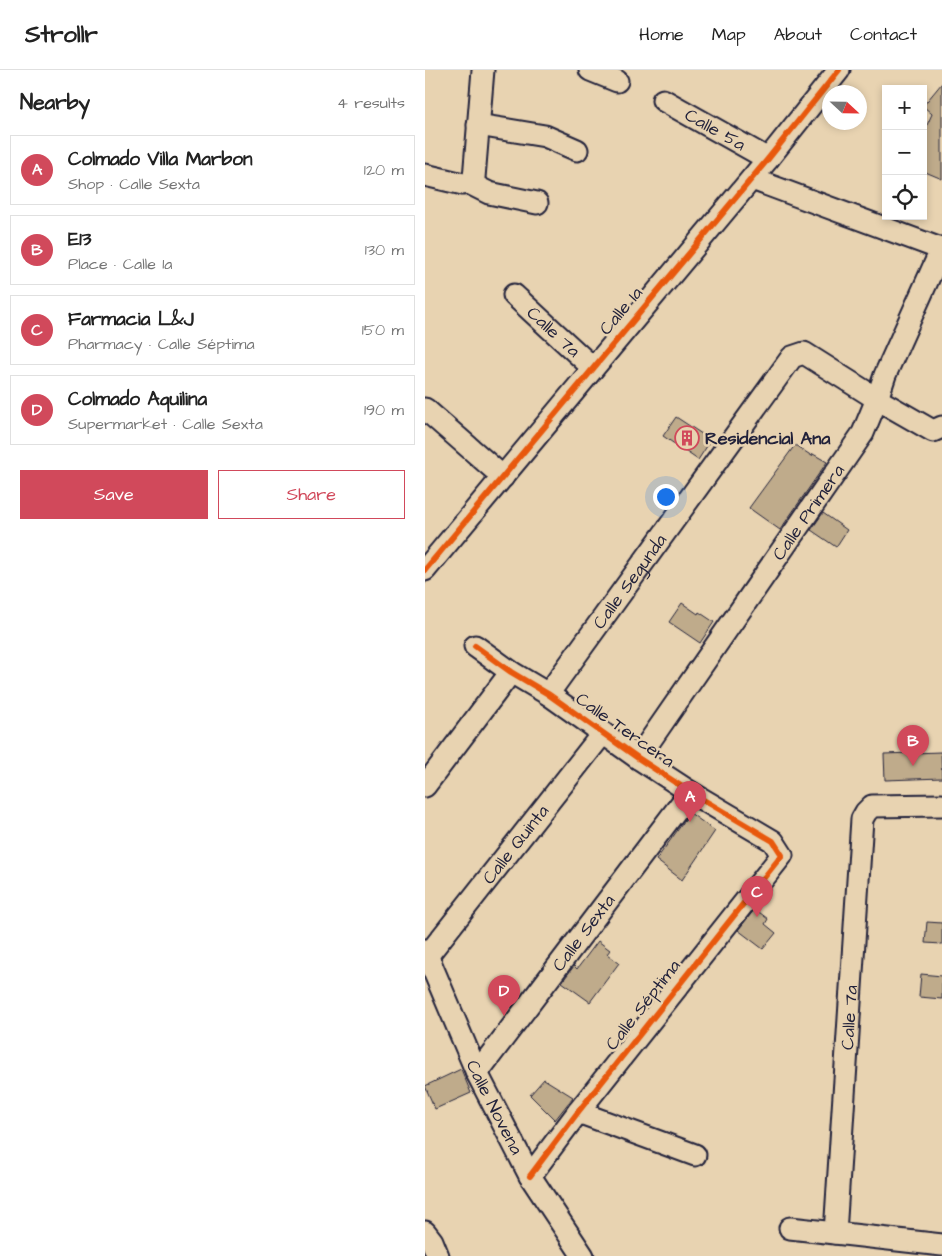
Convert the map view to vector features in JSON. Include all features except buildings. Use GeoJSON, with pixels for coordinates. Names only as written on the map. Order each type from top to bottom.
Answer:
{"type":"FeatureCollection","features":[{"type":"Feature","properties":{"kind":"street"},"geometry":{"type":"LineString","coordinates":[[471,181],[483,70]]}},
{"type":"Feature","properties":{"kind":"street"},"geometry":{"type":"LineString","coordinates":[[590,70],[617,81]]}},
{"type":"Feature","properties":{"kind":"street","name":"Calle 1a"},"geometry":{"type":"LineString","coordinates":[[425,570],[768,160],[839,70]]}},
{"type":"Feature","properties":{"kind":"street","name":"Calle 5a"},"geometry":{"type":"LineString","coordinates":[[663,100],[768,160]]}},
{"type":"Feature","properties":{"kind":"street"},"geometry":{"type":"LineString","coordinates":[[478,125],[545,136],[577,150]]}},
{"type":"Feature","properties":{"kind":"street"},"geometry":{"type":"LineString","coordinates":[[425,175],[463,184],[471,181]]}},
{"type":"Feature","properties":{"kind":"street"},"geometry":{"type":"LineString","coordinates":[[752,179],[942,249]]}},
{"type":"Feature","properties":{"kind":"street"},"geometry":{"type":"LineString","coordinates":[[471,181],[489,193],[537,202]]}},
{"type":"Feature","properties":{"kind":"street","name":"Calle Primera"},"geometry":{"type":"LineString","coordinates":[[638,758],[863,433],[885,375],[942,249]]}},
{"type":"Feature","properties":{"kind":"street","name":"Calle 7a"},"geometry":{"type":"LineString","coordinates":[[514,295],[593,368]]}},
{"type":"Feature","properties":{"kind":"street","name":"Calle Segunda"},"geometry":{"type":"LineString","coordinates":[[548,694],[792,357],[805,353],[877,399],[933,431],[942,427]]}},
{"type":"Feature","properties":{"kind":"street"},"geometry":{"type":"LineString","coordinates":[[425,410],[503,477]]}},
{"type":"Feature","properties":{"kind":"street","name":"Calle Tercera"},"geometry":{"type":"LineString","coordinates":[[475,646],[689,792],[773,841],[782,855]]}},
{"type":"Feature","properties":{"kind":"street"},"geometry":{"type":"LineString","coordinates":[[425,786],[511,672]]}},
{"type":"Feature","properties":{"kind":"street","name":"Calle Quinta"},"geometry":{"type":"LineString","coordinates":[[427,953],[603,733]]}},
{"type":"Feature","properties":{"kind":"street","name":"Calle Sexta"},"geometry":{"type":"LineString","coordinates":[[477,1074],[689,792]]}},
{"type":"Feature","properties":{"kind":"street","name":"Calle 7a"},"geometry":{"type":"LineString","coordinates":[[835,1233],[863,819],[866,812],[872,806],[942,805]]}},
{"type":"Feature","properties":{"kind":"street","name":"Calle Séptima"},"geometry":{"type":"LineString","coordinates":[[530,1176],[578,1112],[782,855]]}},
{"type":"Feature","properties":{"kind":"street","name":"Calle Novena"},"geometry":{"type":"LineString","coordinates":[[427,953],[477,1074],[530,1176],[583,1256]]}},
{"type":"Feature","properties":{"kind":"street"},"geometry":{"type":"LineString","coordinates":[[578,1112],[695,1155]]}},
{"type":"Feature","properties":{"kind":"street"},"geometry":{"type":"LineString","coordinates":[[789,1228],[942,1245]]}},
{"type":"Feature","properties":{"kind":"street"},"geometry":{"type":"LineString","coordinates":[[425,1232],[438,1256]]}},
{"type":"Feature","properties":{"kind":"cycle path"},"geometry":{"type":"LineString","coordinates":[[425,570],[768,159],[839,70]]}},
{"type":"Feature","properties":{"kind":"cycle path"},"geometry":{"type":"LineString","coordinates":[[475,646],[511,672],[548,694],[638,758],[690,792],[773,841],[782,855],[578,1112],[530,1176]]}},
{"type":"Feature","properties":{"kind":"place","name":"Residencial Ana"},"geometry":{"type":"Point","coordinates":[687,438]}},
{"type":"Feature","properties":{"kind":"place","name":"E13"},"geometry":{"type":"Point","coordinates":[913,766]}},
{"type":"Feature","properties":{"kind":"place","name":"Colmado Villa Marbon"},"geometry":{"type":"Point","coordinates":[690,822]}},
{"type":"Feature","properties":{"kind":"place","name":"Farmacia L&J"},"geometry":{"type":"Point","coordinates":[757,917]}},
{"type":"Feature","properties":{"kind":"place","name":"Colmado Aquilina"},"geometry":{"type":"Point","coordinates":[504,1016]}}]}
